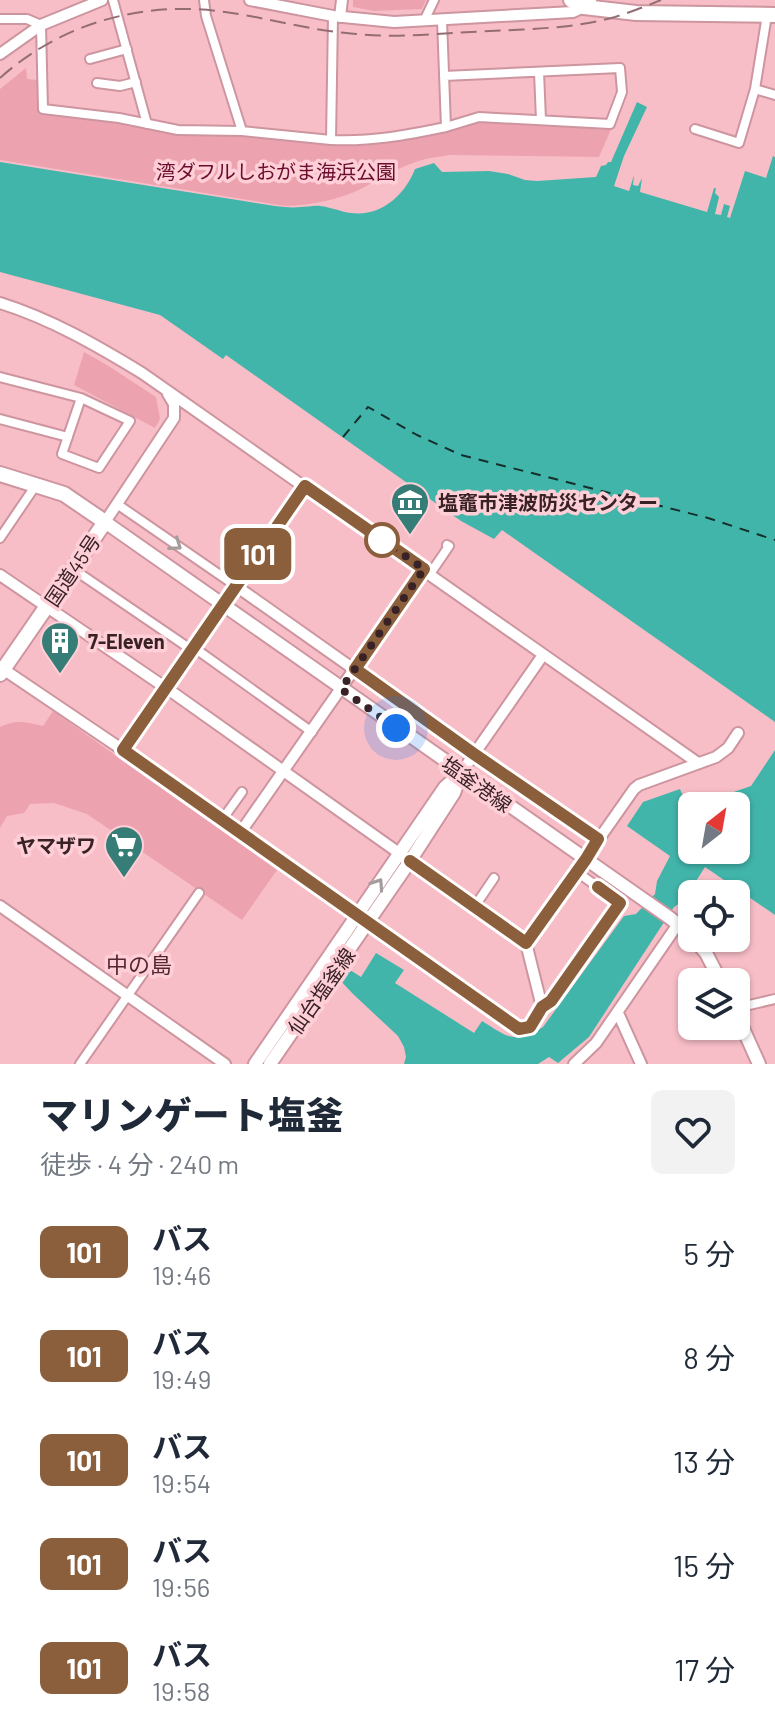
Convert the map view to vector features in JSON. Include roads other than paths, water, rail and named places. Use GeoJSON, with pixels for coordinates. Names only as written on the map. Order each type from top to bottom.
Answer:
{"type":"FeatureCollection","features":[{"type":"Feature","properties":{"kind":"highway"},"geometry":{"type":"LineString","coordinates":[[582,2],[636,13],[771,15]]}},
{"type":"Feature","properties":{"kind":"highway","name":"国道45号"},"geometry":{"type":"LineString","coordinates":[[0,474],[64,494],[105,522],[2,671]]}},
{"type":"Feature","properties":{"kind":"main road","name":"塩釜港線"},"geometry":{"type":"LineString","coordinates":[[105,522],[678,924]]}},
{"type":"Feature","properties":{"kind":"main road","name":"仙台塩釜線"},"geometry":{"type":"LineString","coordinates":[[270,1064],[362,920],[454,793],[461,773]]}},
{"type":"Feature","properties":{"kind":"main road","name":"仙台塩釜線"},"geometry":{"type":"LineString","coordinates":[[255,1064],[362,920]]}},
{"type":"Feature","properties":{"kind":"main road"},"geometry":{"type":"LineString","coordinates":[[748,1040],[757,1063]]}},
{"type":"Feature","properties":{"kind":"street"},"geometry":{"type":"LineString","coordinates":[[0,54],[41,25],[101,0]]}},
{"type":"Feature","properties":{"kind":"street"},"geometry":{"type":"LineString","coordinates":[[113,0],[147,124]]}},
{"type":"Feature","properties":{"kind":"street"},"geometry":{"type":"LineString","coordinates":[[204,0],[206,16],[242,131]]}},
{"type":"Feature","properties":{"kind":"street"},"geometry":{"type":"LineString","coordinates":[[250,0],[337,16],[394,22],[573,12],[582,2]]}},
{"type":"Feature","properties":{"kind":"street"},"geometry":{"type":"LineString","coordinates":[[331,140],[337,16],[342,0]]}},
{"type":"Feature","properties":{"kind":"street"},"geometry":{"type":"LineString","coordinates":[[424,21],[434,0]]}},
{"type":"Feature","properties":{"kind":"street"},"geometry":{"type":"LineString","coordinates":[[695,129],[739,143],[755,89],[771,15]]}},
{"type":"Feature","properties":{"kind":"street"},"geometry":{"type":"LineString","coordinates":[[0,19],[27,19],[41,25]]}},
{"type":"Feature","properties":{"kind":"street"},"geometry":{"type":"LineString","coordinates":[[442,20],[446,127]]}},
{"type":"Feature","properties":{"kind":"street"},"geometry":{"type":"LineString","coordinates":[[41,25],[43,109],[119,118],[178,130],[242,131],[357,141],[392,138],[479,117],[610,124],[622,92],[620,68],[444,76]]}},
{"type":"Feature","properties":{"kind":"street"},"geometry":{"type":"LineString","coordinates":[[90,59],[127,49]]}},
{"type":"Feature","properties":{"kind":"street"},"geometry":{"type":"LineString","coordinates":[[539,72],[541,120]]}},
{"type":"Feature","properties":{"kind":"street"},"geometry":{"type":"LineString","coordinates":[[97,83],[120,86],[136,82]]}},
{"type":"Feature","properties":{"kind":"street"},"geometry":{"type":"LineString","coordinates":[[755,89],[775,95]]}},
{"type":"Feature","properties":{"kind":"street"},"geometry":{"type":"LineString","coordinates":[[0,303],[79,335],[142,373],[698,763]]}},
{"type":"Feature","properties":{"kind":"street"},"geometry":{"type":"LineString","coordinates":[[0,377],[81,398],[130,421],[99,468],[62,454],[81,398]]}},
{"type":"Feature","properties":{"kind":"street"},"geometry":{"type":"LineString","coordinates":[[164,389],[174,404],[174,418]]}},
{"type":"Feature","properties":{"kind":"street"},"geometry":{"type":"LineString","coordinates":[[105,522],[174,418],[192,409]]}},
{"type":"Feature","properties":{"kind":"street"},"geometry":{"type":"LineString","coordinates":[[0,419],[68,437]]}},
{"type":"Feature","properties":{"kind":"street"},"geometry":{"type":"LineString","coordinates":[[0,538],[37,484]]}},
{"type":"Feature","properties":{"kind":"street"},"geometry":{"type":"LineString","coordinates":[[123,750],[305,486]]}},
{"type":"Feature","properties":{"kind":"street"},"geometry":{"type":"LineString","coordinates":[[117,504],[598,839]]}},
{"type":"Feature","properties":{"kind":"street"},"geometry":{"type":"LineString","coordinates":[[240,833],[447,545]]}},
{"type":"Feature","properties":{"kind":"street"},"geometry":{"type":"LineString","coordinates":[[73,569],[186,646],[193,647],[312,732]]}},
{"type":"Feature","properties":{"kind":"street"},"geometry":{"type":"LineString","coordinates":[[0,575],[526,943],[542,1007]]}},
{"type":"Feature","properties":{"kind":"street"},"geometry":{"type":"LineString","coordinates":[[461,773],[543,655]]}},
{"type":"Feature","properties":{"kind":"street"},"geometry":{"type":"LineString","coordinates":[[2,671],[123,750],[519,1029],[530,1027],[542,1007],[551,1001],[620,903],[577,872]]}},
{"type":"Feature","properties":{"kind":"street"},"geometry":{"type":"LineString","coordinates":[[526,943],[634,789],[716,757],[728,748],[738,733]]}},
{"type":"Feature","properties":{"kind":"street"},"geometry":{"type":"LineString","coordinates":[[222,820],[242,792]]}},
{"type":"Feature","properties":{"kind":"street"},"geometry":{"type":"LineString","coordinates":[[475,906],[494,878]]}},
{"type":"Feature","properties":{"kind":"street"},"geometry":{"type":"LineString","coordinates":[[80,1064],[199,893]]}},
{"type":"Feature","properties":{"kind":"street"},"geometry":{"type":"LineString","coordinates":[[0,906],[225,1064]]}},
{"type":"Feature","properties":{"kind":"street"},"geometry":{"type":"LineString","coordinates":[[574,1064],[587,1054],[618,1013],[674,921]]}},
{"type":"Feature","properties":{"kind":"street"},"geometry":{"type":"LineString","coordinates":[[750,1007],[775,999]]}},
{"type":"Feature","properties":{"kind":"street"},"geometry":{"type":"LineString","coordinates":[[618,1013],[641,1064]]}},
{"type":"Feature","properties":{"kind":"water"},"geometry":{"type":"Polygon","coordinates":[[[637,102],[647,107],[614,186],[629,191],[634,175],[633,185],[638,186],[642,178],[640,192],[707,212],[716,188],[715,193],[719,197],[715,214],[721,215],[724,204],[730,206],[727,217],[730,218],[745,171],[766,178],[775,157],[775,722],[502,530],[494,539],[461,521],[226,355],[223,359],[160,315],[0,272],[0,162],[275,206],[318,206],[362,213],[382,208],[405,187],[415,169],[434,163],[442,172],[489,171],[525,180],[596,177],[601,166],[611,162],[637,102]]]}},
{"type":"Feature","properties":{"kind":"water"},"geometry":{"type":"Polygon","coordinates":[[[775,750],[775,915],[750,898],[750,880],[724,880],[705,867],[697,880],[678,880],[678,904],[589,1037],[558,1063],[549,1057],[538,1064],[404,1064],[404,1047],[398,1036],[339,979],[347,968],[361,977],[376,953],[404,970],[395,983],[474,1033],[482,1021],[511,1037],[533,1033],[543,1027],[624,916],[636,914],[655,894],[657,881],[670,856],[627,826],[643,802],[680,789],[678,864],[750,864],[750,792],[734,792],[751,786],[775,750]]]}},
{"type":"Feature","properties":{"kind":"railway"},"geometry":{"type":"LineString","coordinates":[[0,78],[50,43],[77,30],[134,13],[195,9],[340,32],[400,36],[580,24],[615,17],[661,0]]}},
{"type":"Feature","properties":{"kind":"place","name":"塩竈市津波防災センター"},"geometry":{"type":"Point","coordinates":[410,536]}},
{"type":"Feature","properties":{"kind":"place","name":"7-Eleven"},"geometry":{"type":"Point","coordinates":[60,675]}},
{"type":"Feature","properties":{"kind":"place","name":"ヤマザワ"},"geometry":{"type":"Point","coordinates":[124,879]}},
{"type":"Feature","properties":{"kind":"district","name":"中の島"},"geometry":{"type":"Point","coordinates":[139,964]}},
{"type":"Feature","properties":{"kind":"park label","name":"湾ダフルしおがま海浜公園"},"geometry":{"type":"Point","coordinates":[276,171]}}]}
